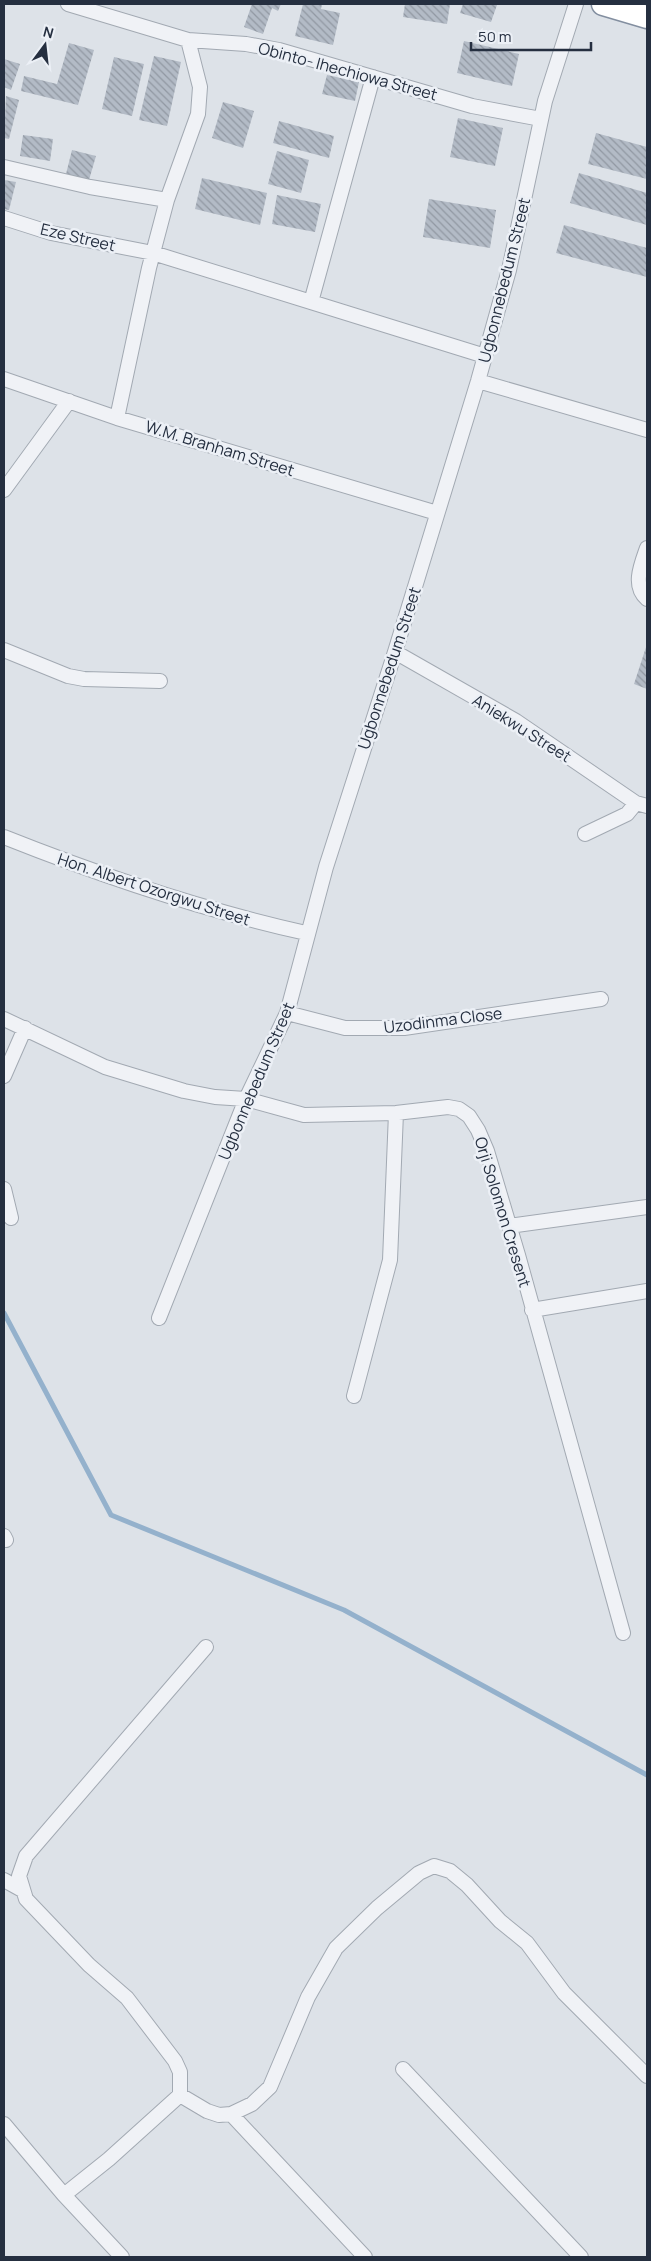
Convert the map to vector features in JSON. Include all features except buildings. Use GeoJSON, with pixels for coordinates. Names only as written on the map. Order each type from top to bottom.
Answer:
{"type":"FeatureCollection","features":[{"type":"Feature","properties":{"kind":"highway"},"geometry":{"type":"LineString","coordinates":[[603,4],[647,17]]}},
{"type":"Feature","properties":{"kind":"street","name":"Obinto- Ihechiowa Street"},"geometry":{"type":"LineString","coordinates":[[68,4],[188,40],[246,44],[279,50],[472,106],[541,119]]}},
{"type":"Feature","properties":{"kind":"street","name":"Ugbonnebedum Street"},"geometry":{"type":"LineString","coordinates":[[159,1318],[246,1099],[287,1013],[306,933],[478,381],[509,270],[541,119],[576,4]]}},
{"type":"Feature","properties":{"kind":"street"},"geometry":{"type":"LineString","coordinates":[[117,418],[153,253],[167,200],[198,114],[200,87],[188,40]]}},
{"type":"Feature","properties":{"kind":"street"},"geometry":{"type":"LineString","coordinates":[[311,302],[373,77]]}},
{"type":"Feature","properties":{"kind":"street"},"geometry":{"type":"LineString","coordinates":[[4,167],[90,187],[167,200]]}},
{"type":"Feature","properties":{"kind":"street","name":"Eze Street"},"geometry":{"type":"LineString","coordinates":[[4,218],[51,233],[153,253],[484,356]]}},
{"type":"Feature","properties":{"kind":"street","name":"W.M. Branham Street"},"geometry":{"type":"LineString","coordinates":[[4,379],[117,418],[437,513]]}},
{"type":"Feature","properties":{"kind":"street"},"geometry":{"type":"LineString","coordinates":[[478,381],[647,430]]}},
{"type":"Feature","properties":{"kind":"street"},"geometry":{"type":"LineString","coordinates":[[4,490],[69,401]]}},
{"type":"Feature","properties":{"kind":"street"},"geometry":{"type":"LineString","coordinates":[[647,548],[638,580],[642,594],[647,599]]}},
{"type":"Feature","properties":{"kind":"street"},"geometry":{"type":"LineString","coordinates":[[4,650],[68,676],[84,679],[160,681]]}},
{"type":"Feature","properties":{"kind":"street","name":"Aniekwu Street"},"geometry":{"type":"LineString","coordinates":[[395,652],[516,721],[642,804]]}},
{"type":"Feature","properties":{"kind":"street"},"geometry":{"type":"LineString","coordinates":[[585,834],[627,814],[642,804]]}},
{"type":"Feature","properties":{"kind":"street","name":"Hon. Albert Ozorgwu Street"},"geometry":{"type":"LineString","coordinates":[[4,837],[52,856],[175,898],[258,922],[306,933]]}},
{"type":"Feature","properties":{"kind":"street","name":"Uzodinma Close"},"geometry":{"type":"LineString","coordinates":[[287,1013],[345,1028],[404,1028],[601,999]]}},
{"type":"Feature","properties":{"kind":"street","name":"Orji Solomon Cresent"},"geometry":{"type":"LineString","coordinates":[[4,1019],[104,1067],[184,1091],[215,1097],[246,1099],[304,1114],[396,1113],[448,1107],[459,1109],[469,1116],[478,1130],[487,1151],[623,1633]]}},
{"type":"Feature","properties":{"kind":"street"},"geometry":{"type":"LineString","coordinates":[[4,1076],[26,1028]]}},
{"type":"Feature","properties":{"kind":"street"},"geometry":{"type":"LineString","coordinates":[[354,1396],[390,1260],[396,1113]]}},
{"type":"Feature","properties":{"kind":"street"},"geometry":{"type":"LineString","coordinates":[[4,1189],[11,1218]]}},
{"type":"Feature","properties":{"kind":"street"},"geometry":{"type":"LineString","coordinates":[[509,1226],[647,1207]]}},
{"type":"Feature","properties":{"kind":"street"},"geometry":{"type":"LineString","coordinates":[[532,1310],[647,1291]]}},
{"type":"Feature","properties":{"kind":"street"},"geometry":{"type":"LineString","coordinates":[[64,2195],[109,2159],[180,2095],[180,2072],[175,2061],[127,1998],[89,1965],[26,1899],[19,1876],[26,1856],[206,1647]]}},
{"type":"Feature","properties":{"kind":"street"},"geometry":{"type":"LineString","coordinates":[[180,2095],[207,2111],[219,2115],[231,2114],[252,2104],[270,2087],[308,1997],[336,1948],[377,1908],[419,1873],[434,1866],[450,1871],[461,1880],[500,1921],[527,1943],[564,1993],[647,2076]]}},
{"type":"Feature","properties":{"kind":"street"},"geometry":{"type":"LineString","coordinates":[[4,1880],[22,1890]]}},
{"type":"Feature","properties":{"kind":"street"},"geometry":{"type":"LineString","coordinates":[[403,2069],[582,2257]]}},
{"type":"Feature","properties":{"kind":"street"},"geometry":{"type":"LineString","coordinates":[[231,2114],[365,2257]]}},
{"type":"Feature","properties":{"kind":"street"},"geometry":{"type":"LineString","coordinates":[[4,2124],[64,2195],[122,2257]]}},
{"type":"Feature","properties":{"kind":"waterway"},"geometry":{"type":"LineString","coordinates":[[4,1313],[111,1515],[344,1610],[647,1775]]}}]}
